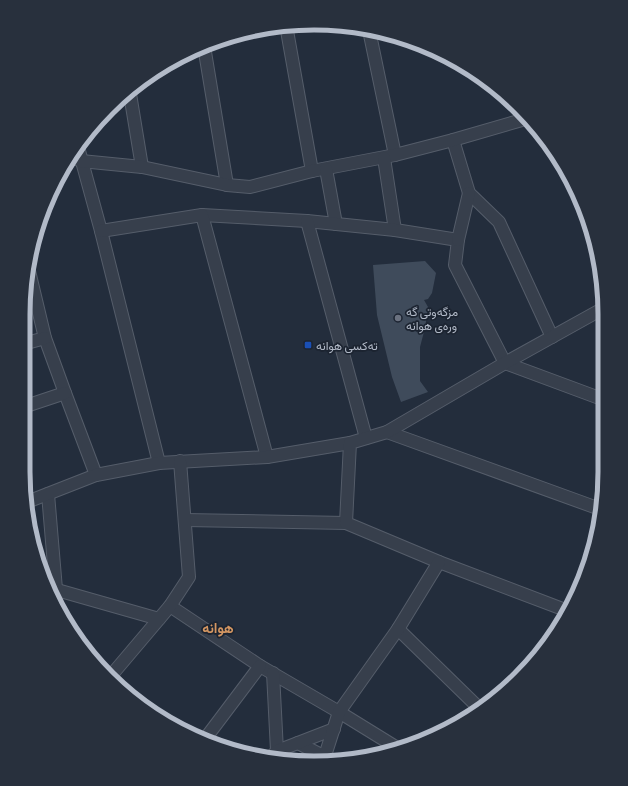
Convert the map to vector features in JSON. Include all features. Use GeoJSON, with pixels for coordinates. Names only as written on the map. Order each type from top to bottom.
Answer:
{"type":"FeatureCollection","features":[{"type":"Feature","properties":{"kind":"street"},"geometry":{"type":"LineString","coordinates":[[287,31],[312,171]]}},
{"type":"Feature","properties":{"kind":"street"},"geometry":{"type":"LineString","coordinates":[[370,35],[389,157],[395,230]]}},
{"type":"Feature","properties":{"kind":"street"},"geometry":{"type":"LineString","coordinates":[[205,52],[227,185]]}},
{"type":"Feature","properties":{"kind":"street"},"geometry":{"type":"LineString","coordinates":[[131,97],[142,167]]}},
{"type":"Feature","properties":{"kind":"street"},"geometry":{"type":"LineString","coordinates":[[79,155],[94,162],[142,167],[227,185],[250,187],[312,171],[389,157],[521,120]]}},
{"type":"Feature","properties":{"kind":"street"},"geometry":{"type":"LineString","coordinates":[[453,140],[469,193],[499,222],[552,337]]}},
{"type":"Feature","properties":{"kind":"street"},"geometry":{"type":"LineString","coordinates":[[77,157],[101,230],[159,463]]}},
{"type":"Feature","properties":{"kind":"street"},"geometry":{"type":"LineString","coordinates":[[326,169],[336,224]]}},
{"type":"Feature","properties":{"kind":"street"},"geometry":{"type":"LineString","coordinates":[[469,193],[458,240],[455,265],[505,363],[598,398]]}},
{"type":"Feature","properties":{"kind":"street"},"geometry":{"type":"LineString","coordinates":[[101,230],[202,215],[336,224],[395,230],[458,240]]}},
{"type":"Feature","properties":{"kind":"street"},"geometry":{"type":"LineString","coordinates":[[202,215],[266,457]]}},
{"type":"Feature","properties":{"kind":"street"},"geometry":{"type":"LineString","coordinates":[[308,222],[366,438]]}},
{"type":"Feature","properties":{"kind":"street"},"geometry":{"type":"LineString","coordinates":[[32,284],[45,338],[96,475]]}},
{"type":"Feature","properties":{"kind":"street"},"geometry":{"type":"LineString","coordinates":[[32,500],[96,475],[159,463],[266,457],[350,443],[387,432],[505,363],[598,311]]}},
{"type":"Feature","properties":{"kind":"street"},"geometry":{"type":"LineString","coordinates":[[30,342],[45,338]]}},
{"type":"Feature","properties":{"kind":"street"},"geometry":{"type":"LineString","coordinates":[[30,405],[65,393]]}},
{"type":"Feature","properties":{"kind":"street"},"geometry":{"type":"LineString","coordinates":[[387,432],[596,508]]}},
{"type":"Feature","properties":{"kind":"street"},"geometry":{"type":"LineString","coordinates":[[346,522],[350,443]]}},
{"type":"Feature","properties":{"kind":"street"},"geometry":{"type":"LineString","coordinates":[[113,673],[170,606],[189,577],[186,520],[180,461]]}},
{"type":"Feature","properties":{"kind":"street"},"geometry":{"type":"LineString","coordinates":[[48,494],[53,583]]}},
{"type":"Feature","properties":{"kind":"street"},"geometry":{"type":"LineString","coordinates":[[186,520],[346,522],[439,562],[563,609]]}},
{"type":"Feature","properties":{"kind":"street"},"geometry":{"type":"LineString","coordinates":[[325,755],[339,712],[398,629],[439,562]]}},
{"type":"Feature","properties":{"kind":"street"},"geometry":{"type":"LineString","coordinates":[[56,590],[159,619]]}},
{"type":"Feature","properties":{"kind":"street"},"geometry":{"type":"LineString","coordinates":[[170,606],[260,666],[392,745]]}},
{"type":"Feature","properties":{"kind":"street"},"geometry":{"type":"LineString","coordinates":[[398,629],[476,705]]}},
{"type":"Feature","properties":{"kind":"street"},"geometry":{"type":"LineString","coordinates":[[208,735],[260,666]]}},
{"type":"Feature","properties":{"kind":"street"},"geometry":{"type":"LineString","coordinates":[[273,674],[274,753]]}},
{"type":"Feature","properties":{"kind":"street"},"geometry":{"type":"LineString","coordinates":[[275,754],[334,729]]}},
{"type":"Feature","properties":{"kind":"street"},"geometry":{"type":"LineString","coordinates":[[298,743],[319,756]]}},
{"type":"Feature","properties":{"kind":"building"},"geometry":{"type":"Polygon","coordinates":[[[425,261],[436,273],[432,293],[428,299],[424,300],[428,307],[420,347],[420,381],[428,392],[401,402],[392,377],[377,315],[373,265],[425,261]]]}},
{"type":"Feature","properties":{"kind":"place","name":"مزگەوتی گە ورەی هوانە"},"geometry":{"type":"Point","coordinates":[398,318]}},
{"type":"Feature","properties":{"kind":"place","name":"تەکسی هوانە"},"geometry":{"type":"Point","coordinates":[308,345]}},
{"type":"Feature","properties":{"kind":"district","name":"هوانە"},"geometry":{"type":"Point","coordinates":[218,627]}}]}
